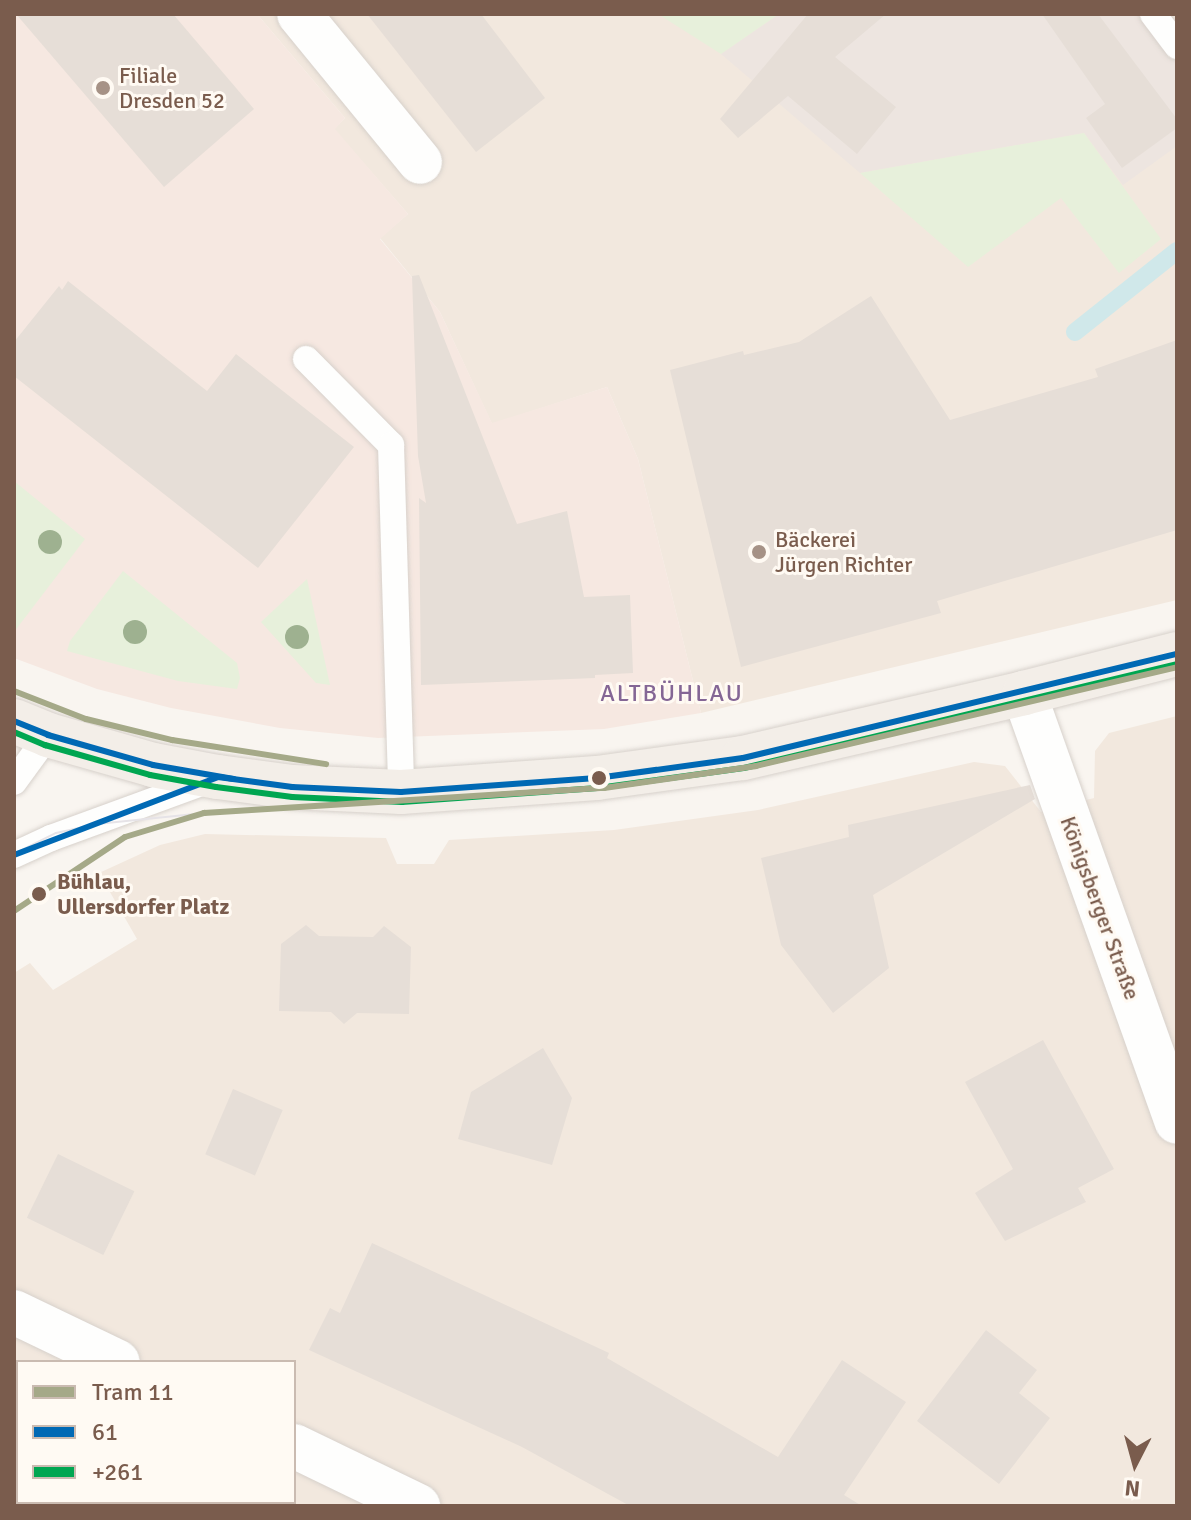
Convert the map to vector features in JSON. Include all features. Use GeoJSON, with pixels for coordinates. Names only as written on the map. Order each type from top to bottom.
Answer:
{"type":"FeatureCollection","features":[{"type":"Feature","properties":{"kind":"main road"},"geometry":{"type":"LineString","coordinates":[[31,728],[153,765],[218,777],[292,787],[401,792],[597,778],[743,758],[1177,654]]}},
{"type":"Feature","properties":{"kind":"street"},"geometry":{"type":"LineString","coordinates":[[299,14],[420,162]]}},
{"type":"Feature","properties":{"kind":"street","name":"Königsberger Straße"},"geometry":{"type":"LineString","coordinates":[[1024,693],[1177,1122]]}},
{"type":"Feature","properties":{"kind":"street"},"geometry":{"type":"LineString","coordinates":[[14,1312],[114,1360]]}},
{"type":"Feature","properties":{"kind":"street"},"geometry":{"type":"LineString","coordinates":[[296,1447],[418,1506]]}},
{"type":"Feature","properties":{"kind":"lane"},"geometry":{"type":"LineString","coordinates":[[1153,14],[1177,46]]}},
{"type":"Feature","properties":{"kind":"lane"},"geometry":{"type":"LineString","coordinates":[[306,359],[391,445],[401,792]]}},
{"type":"Feature","properties":{"kind":"lane"},"geometry":{"type":"LineString","coordinates":[[14,782],[31,728]]}},
{"type":"Feature","properties":{"kind":"lane"},"geometry":{"type":"LineString","coordinates":[[14,855],[51,838],[218,777]]}},
{"type":"Feature","properties":{"kind":"shaded area"},"geometry":{"type":"Polygon","coordinates":[[[14,14],[257,14],[345,118],[335,129],[408,214],[380,239],[440,312],[492,423],[607,387],[638,459],[701,713],[604,729],[378,738],[280,728],[171,708],[97,689],[14,658],[14,14]]]}},
{"type":"Feature","properties":{"kind":"shaded area"},"geometry":{"type":"Polygon","coordinates":[[[257,14],[1177,14],[1177,600],[701,713],[638,459],[607,387],[492,424],[440,312],[380,238],[408,214],[334,129],[345,118],[257,14]]]}},
{"type":"Feature","properties":{"kind":"shaded area"},"geometry":{"type":"Polygon","coordinates":[[[779,14],[1144,14],[1177,62],[1177,146],[1123,185],[1084,133],[860,173],[721,54],[779,14]]]}},
{"type":"Feature","properties":{"kind":"shaded area"},"geometry":{"type":"Polygon","coordinates":[[[1177,716],[1177,1506],[14,1506],[14,973],[30,963],[53,990],[137,939],[99,873],[160,845],[205,834],[386,838],[397,864],[434,864],[449,840],[614,830],[758,810],[974,762],[1005,766],[1041,812],[1094,798],[1095,751],[1109,733],[1177,716]]]}},
{"type":"Feature","properties":{"kind":"green space"},"geometry":{"type":"Polygon","coordinates":[[[658,14],[779,14],[721,54],[658,14]]]}},
{"type":"Feature","properties":{"kind":"green space"},"geometry":{"type":"Polygon","coordinates":[[[1084,133],[1161,239],[1119,273],[1061,198],[968,267],[860,173],[1084,133]]]}},
{"type":"Feature","properties":{"kind":"green space"},"geometry":{"type":"Polygon","coordinates":[[[14,481],[85,539],[14,632],[14,481]]]}},
{"type":"Feature","properties":{"kind":"green space"},"geometry":{"type":"Polygon","coordinates":[[[123,571],[237,663],[240,678],[237,689],[178,681],[67,651],[70,641],[123,571]]]}},
{"type":"Feature","properties":{"kind":"green space"},"geometry":{"type":"Polygon","coordinates":[[[307,579],[330,685],[316,683],[261,622],[307,579]]]}},
{"type":"Feature","properties":{"kind":"building"},"geometry":{"type":"Polygon","coordinates":[[[16,14],[173,14],[254,109],[164,187],[16,14]]]}},
{"type":"Feature","properties":{"kind":"building"},"geometry":{"type":"Polygon","coordinates":[[[367,14],[481,14],[545,98],[476,152],[367,14]]]}},
{"type":"Feature","properties":{"kind":"building"},"geometry":{"type":"Polygon","coordinates":[[[808,14],[886,14],[835,57],[896,107],[857,154],[788,96],[738,138],[720,119],[808,14]]]}},
{"type":"Feature","properties":{"kind":"building"},"geometry":{"type":"Polygon","coordinates":[[[1042,14],[1098,14],[1177,119],[1177,128],[1122,168],[1086,118],[1105,104],[1042,14]]]}},
{"type":"Feature","properties":{"kind":"building"},"geometry":{"type":"Polygon","coordinates":[[[419,275],[517,524],[567,511],[584,597],[630,595],[633,673],[595,675],[595,678],[421,685],[419,498],[426,503],[418,456],[412,276],[419,275]]]}},
{"type":"Feature","properties":{"kind":"building"},"geometry":{"type":"Polygon","coordinates":[[[68,281],[207,391],[236,354],[354,447],[258,568],[14,376],[14,342],[59,286],[62,290],[68,281]]]}},
{"type":"Feature","properties":{"kind":"building"},"geometry":{"type":"Polygon","coordinates":[[[871,296],[950,420],[1098,377],[1095,369],[1177,340],[1177,530],[937,601],[941,613],[741,667],[670,370],[743,351],[744,355],[799,342],[871,296]]]}},
{"type":"Feature","properties":{"kind":"building"},"geometry":{"type":"Polygon","coordinates":[[[1030,785],[1035,799],[873,895],[889,968],[833,1013],[781,945],[761,858],[849,837],[848,825],[1030,785]]]}},
{"type":"Feature","properties":{"kind":"building"},"geometry":{"type":"Polygon","coordinates":[[[306,925],[319,936],[373,937],[384,926],[411,947],[409,1014],[357,1013],[344,1024],[331,1012],[279,1011],[281,944],[306,925]]]}},
{"type":"Feature","properties":{"kind":"building"},"geometry":{"type":"Polygon","coordinates":[[[1043,1040],[1114,1169],[1078,1188],[1086,1202],[1005,1241],[975,1193],[1013,1169],[965,1082],[1043,1040]]]}},
{"type":"Feature","properties":{"kind":"building"},"geometry":{"type":"Polygon","coordinates":[[[543,1048],[572,1098],[552,1165],[458,1139],[471,1092],[543,1048]]]}},
{"type":"Feature","properties":{"kind":"building"},"geometry":{"type":"Polygon","coordinates":[[[233,1089],[283,1110],[255,1175],[205,1154],[233,1089]]]}},
{"type":"Feature","properties":{"kind":"building"},"geometry":{"type":"Polygon","coordinates":[[[58,1154],[134,1191],[103,1255],[27,1218],[58,1154]]]}},
{"type":"Feature","properties":{"kind":"building"},"geometry":{"type":"Polygon","coordinates":[[[372,1243],[609,1353],[607,1358],[778,1457],[842,1360],[906,1402],[844,1495],[862,1506],[630,1506],[522,1447],[309,1350],[330,1308],[340,1313],[372,1243]]]}},
{"type":"Feature","properties":{"kind":"building"},"geometry":{"type":"Polygon","coordinates":[[[986,1330],[1037,1370],[1019,1393],[1050,1418],[999,1484],[917,1421],[986,1330]]]}},
{"type":"Feature","properties":{"kind":"waterway"},"geometry":{"type":"LineString","coordinates":[[1075,332],[1177,251]]}},
{"type":"Feature","properties":{"kind":"tram line","name":"11"},"geometry":{"type":"LineString","coordinates":[[14,911],[125,837],[204,813],[604,788],[756,766],[1177,667]]}},
{"type":"Feature","properties":{"kind":"tram line","name":"11"},"geometry":{"type":"LineString","coordinates":[[14,691],[86,719],[172,740],[326,764]]}},
{"type":"Feature","properties":{"kind":"tram line"},"geometry":{"type":"LineString","coordinates":[[14,854],[56,833],[97,824],[204,813]]}},
{"type":"Feature","properties":{"kind":"transit line","name":"61"},"geometry":{"type":"LineString","coordinates":[[14,855],[218,777],[292,787],[401,792],[597,778],[743,758],[1177,654]]}},
{"type":"Feature","properties":{"kind":"transit line","name":"+261"},"geometry":{"type":"LineString","coordinates":[[14,732],[45,745],[150,775],[216,787],[292,797],[402,802],[598,788],[744,768],[1177,664]]}},
{"type":"Feature","properties":{"kind":"transit line","name":"61"},"geometry":{"type":"LineString","coordinates":[[14,721],[48,735],[153,765],[234,779]]}},
{"type":"Feature","properties":{"kind":"place","name":"Filiale Dresden 52"},"geometry":{"type":"Point","coordinates":[103,88]}},
{"type":"Feature","properties":{"kind":"place","name":"Bäckerei Jürgen Richter"},"geometry":{"type":"Point","coordinates":[759,552]}},
{"type":"Feature","properties":{"kind":"place","name":"Bühlau, Ullersdorfer Platz"},"geometry":{"type":"Point","coordinates":[39,894]}},
{"type":"Feature","properties":{"kind":"district","name":"ALTBÜHLAU"},"geometry":{"type":"Point","coordinates":[672,694]}}]}
